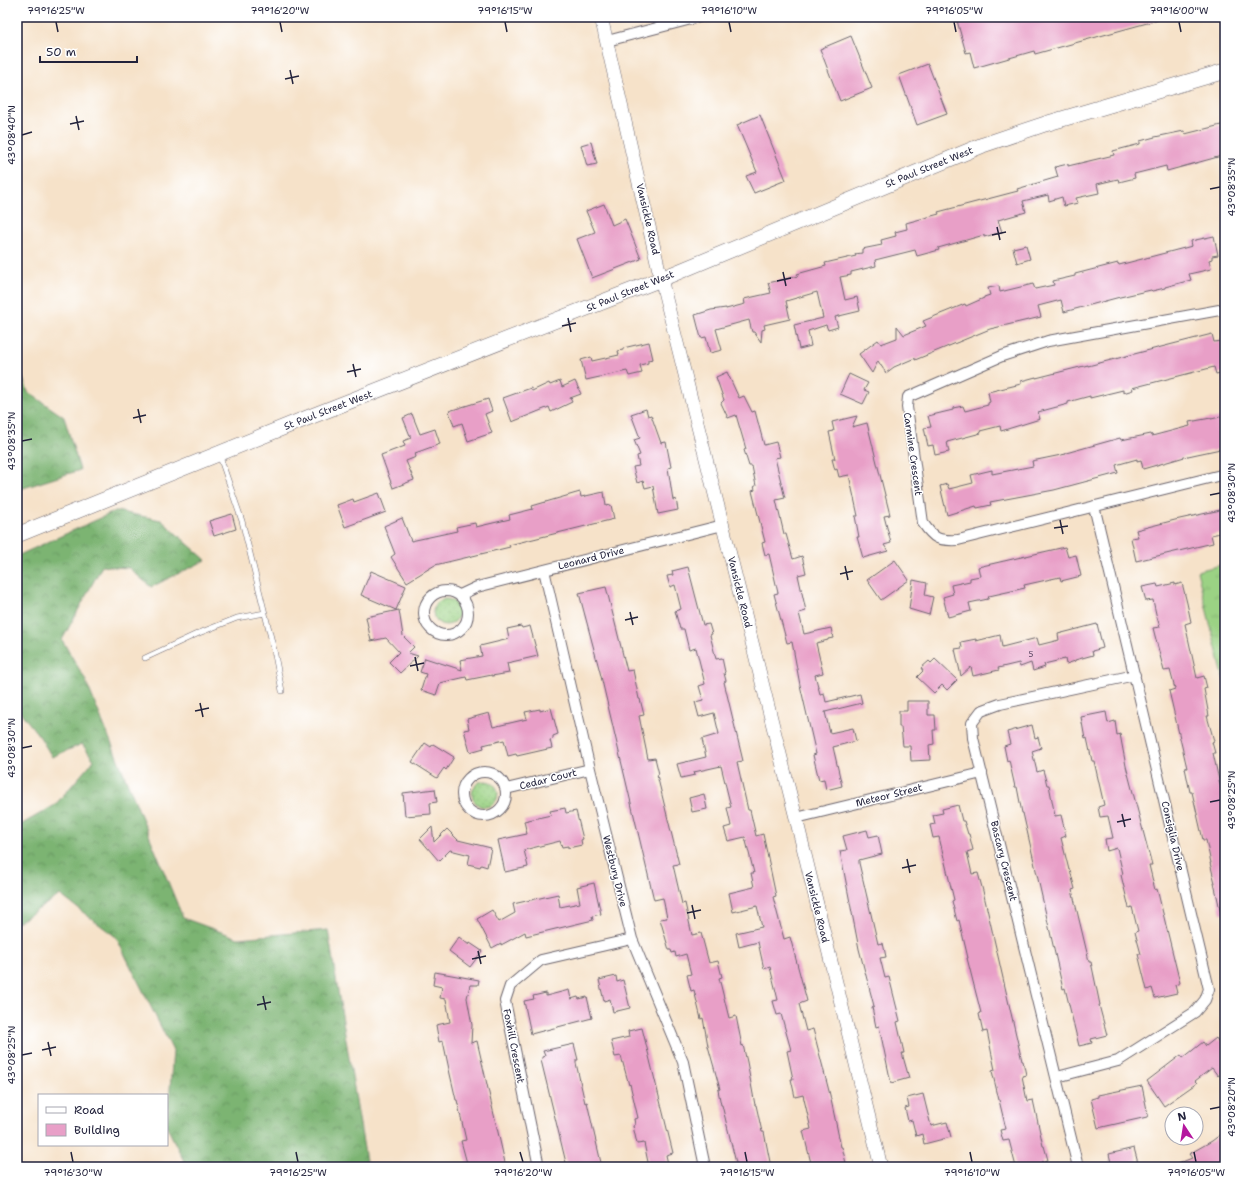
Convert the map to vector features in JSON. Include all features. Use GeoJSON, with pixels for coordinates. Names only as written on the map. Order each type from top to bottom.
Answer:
{"type":"FeatureCollection","features":[{"type":"Feature","properties":{"kind":"main road","name":"St Paul Street West"},"geometry":{"type":"LineString","coordinates":[[17,535],[219,453],[661,279],[983,145],[1045,124],[1225,71]]}},
{"type":"Feature","properties":{"kind":"street","name":"Vansickle Road"},"geometry":{"type":"LineString","coordinates":[[601,17],[661,279],[796,818],[881,1167]]}},
{"type":"Feature","properties":{"kind":"street"},"geometry":{"type":"LineString","coordinates":[[607,41],[699,17]]}},
{"type":"Feature","properties":{"kind":"street","name":"Carmine Crescent"},"geometry":{"type":"LineString","coordinates":[[1225,309],[1048,341],[1002,356],[908,397],[907,408],[923,523],[931,535],[944,541],[958,540],[1225,474]]}},
{"type":"Feature","properties":{"kind":"street","name":"Consiglia Drive"},"geometry":{"type":"LineString","coordinates":[[1056,1077],[1118,1061],[1194,1012],[1205,1000],[1209,989],[1094,506]]}},
{"type":"Feature","properties":{"kind":"street","name":"Leonard Drive"},"geometry":{"type":"LineString","coordinates":[[460,596],[477,587],[723,525]]}},
{"type":"Feature","properties":{"kind":"street","name":"Westbury Drive"},"geometry":{"type":"LineString","coordinates":[[544,570],[590,769],[632,939],[683,1062],[705,1167]]}},
{"type":"Feature","properties":{"kind":"street"},"geometry":{"type":"LineString","coordinates":[[446,590],[460,596],[465,601],[467,609],[467,617],[464,624],[459,630],[452,634],[436,633],[430,628],[424,616],[424,608],[427,601],[432,595],[446,590]]}},
{"type":"Feature","properties":{"kind":"street","name":"Bascary Crescent"},"geometry":{"type":"LineString","coordinates":[[1078,1167],[973,738],[972,723],[981,711],[1000,704],[1134,675]]}},
{"type":"Feature","properties":{"kind":"street","name":"Cedar Court"},"geometry":{"type":"LineString","coordinates":[[506,789],[590,769]]}},
{"type":"Feature","properties":{"kind":"street","name":"Cedar Court"},"geometry":{"type":"LineString","coordinates":[[477,773],[492,773],[503,782],[506,789],[504,803],[500,809],[488,816],[481,816],[474,813],[464,804],[462,797],[466,782],[470,777],[477,773]]}},
{"type":"Feature","properties":{"kind":"street","name":"Meteor Street"},"geometry":{"type":"LineString","coordinates":[[796,818],[982,773]]}},
{"type":"Feature","properties":{"kind":"street","name":"Foxhill Crescent"},"geometry":{"type":"LineString","coordinates":[[539,1167],[505,1001],[510,986],[541,960],[632,939]]}},
{"type":"Feature","properties":{"kind":"lane"},"geometry":{"type":"LineString","coordinates":[[219,453],[242,521],[274,650],[282,691]]}},
{"type":"Feature","properties":{"kind":"lane"},"geometry":{"type":"LineString","coordinates":[[145,658],[198,633],[237,618],[265,613]]}},
{"type":"Feature","properties":{"kind":"green space"},"geometry":{"type":"Polygon","coordinates":[[[17,362],[28,392],[64,417],[80,470],[17,490],[17,362]]]}},
{"type":"Feature","properties":{"kind":"green space"},"geometry":{"type":"Polygon","coordinates":[[[116,511],[161,520],[206,560],[151,587],[129,568],[102,566],[62,640],[85,679],[183,918],[238,938],[328,930],[367,1167],[187,1167],[168,1129],[173,1051],[116,937],[60,895],[17,923],[17,827],[55,805],[94,760],[82,744],[52,757],[40,737],[17,708],[17,556],[116,511]]]}},
{"type":"Feature","properties":{"kind":"green space"},"geometry":{"type":"Polygon","coordinates":[[[1225,564],[1225,684],[1197,571],[1225,564]]]}},
{"type":"Feature","properties":{"kind":"green space"},"geometry":{"type":"Polygon","coordinates":[[[446,599],[455,603],[459,612],[455,621],[446,625],[437,621],[433,612],[437,603],[446,599]]]}},
{"type":"Feature","properties":{"kind":"green space"},"geometry":{"type":"Polygon","coordinates":[[[485,781],[494,785],[498,794],[494,803],[485,807],[476,803],[472,794],[476,785],[485,781]]]}},
{"type":"Feature","properties":{"kind":"building"},"geometry":{"type":"Polygon","coordinates":[[[956,17],[1158,17],[1158,20],[1035,54],[1034,51],[974,68],[970,52],[966,53],[956,17]]]}},
{"type":"Feature","properties":{"kind":"building"},"geometry":{"type":"Polygon","coordinates":[[[851,36],[872,88],[840,101],[820,49],[851,36]]]}},
{"type":"Feature","properties":{"kind":"building"},"geometry":{"type":"Polygon","coordinates":[[[928,64],[947,114],[917,125],[899,75],[928,64]]]}},
{"type":"Feature","properties":{"kind":"building"},"geometry":{"type":"Polygon","coordinates":[[[760,115],[786,180],[754,193],[746,176],[757,172],[737,125],[760,115]]]}},
{"type":"Feature","properties":{"kind":"building"},"geometry":{"type":"Polygon","coordinates":[[[1225,124],[1225,155],[1167,171],[1166,166],[1134,174],[1135,178],[1119,182],[1118,179],[1097,184],[1099,193],[1076,198],[1078,203],[1064,206],[1062,197],[1049,201],[1048,195],[1023,201],[1026,212],[998,220],[1002,232],[984,237],[984,235],[938,248],[939,250],[917,256],[915,250],[875,260],[876,266],[851,272],[851,275],[840,277],[845,300],[857,297],[860,311],[835,317],[838,327],[828,330],[826,325],[808,331],[811,346],[799,349],[794,325],[823,318],[817,292],[786,301],[790,319],[764,325],[765,329],[762,330],[761,342],[754,332],[752,332],[749,320],[716,329],[722,350],[710,353],[706,337],[701,338],[695,315],[711,310],[726,309],[745,304],[744,299],[771,293],[768,283],[798,276],[797,274],[826,266],[825,263],[856,256],[855,254],[862,253],[862,249],[882,245],[881,240],[896,236],[895,232],[907,229],[906,223],[939,214],[938,212],[1018,191],[1017,189],[1058,177],[1055,167],[1068,164],[1068,166],[1114,155],[1113,151],[1140,144],[1140,141],[1155,137],[1184,131],[1185,134],[1225,124]]]}},
{"type":"Feature","properties":{"kind":"building"},"geometry":{"type":"Polygon","coordinates":[[[591,142],[597,164],[587,166],[581,145],[591,142]]]}},
{"type":"Feature","properties":{"kind":"building"},"geometry":{"type":"Polygon","coordinates":[[[604,204],[612,225],[625,219],[641,259],[592,278],[577,239],[595,232],[586,211],[604,204]]]}},
{"type":"Feature","properties":{"kind":"building"},"geometry":{"type":"Polygon","coordinates":[[[1214,236],[1218,255],[1212,256],[1212,259],[1209,260],[1211,269],[1189,274],[1191,280],[1165,288],[1120,297],[1064,312],[1061,300],[1038,306],[1041,317],[990,329],[915,360],[915,358],[894,367],[886,373],[878,361],[872,373],[859,354],[878,340],[881,344],[897,338],[897,326],[904,335],[926,326],[923,321],[965,304],[966,306],[990,295],[988,288],[999,286],[1000,292],[1033,284],[1035,289],[1054,285],[1053,281],[1075,276],[1075,274],[1118,263],[1119,265],[1192,246],[1191,241],[1214,236]]]}},
{"type":"Feature","properties":{"kind":"building"},"geometry":{"type":"Polygon","coordinates":[[[1026,245],[1030,259],[1017,263],[1013,248],[1026,245]]]}},
{"type":"Feature","properties":{"kind":"building"},"geometry":{"type":"Polygon","coordinates":[[[1212,334],[1214,342],[1222,341],[1225,353],[1225,372],[1216,374],[1214,367],[1132,388],[1133,390],[1123,393],[1123,390],[1068,402],[1068,404],[1038,412],[1040,419],[1001,431],[1000,426],[980,431],[981,433],[947,442],[949,452],[935,455],[933,445],[928,446],[924,428],[931,427],[928,416],[963,406],[965,411],[988,405],[990,402],[988,392],[1021,384],[1021,381],[1036,377],[1088,366],[1212,334]]]}},
{"type":"Feature","properties":{"kind":"building"},"geometry":{"type":"Polygon","coordinates":[[[649,342],[653,359],[648,360],[648,363],[640,365],[642,373],[629,376],[627,371],[586,380],[581,360],[591,357],[592,361],[619,355],[618,351],[623,350],[623,348],[649,342]]]}},
{"type":"Feature","properties":{"kind":"building"},"geometry":{"type":"Polygon","coordinates":[[[727,372],[739,398],[744,396],[752,412],[755,411],[764,445],[776,442],[780,457],[775,458],[785,498],[776,500],[784,534],[786,534],[793,559],[802,556],[806,573],[798,575],[806,611],[799,613],[804,634],[831,628],[833,638],[816,643],[823,673],[815,675],[820,694],[824,693],[826,702],[860,694],[862,703],[825,712],[830,733],[853,728],[856,741],[833,747],[842,786],[826,790],[824,779],[819,780],[813,755],[816,754],[792,642],[787,643],[774,594],[778,593],[769,554],[765,555],[762,543],[765,542],[752,491],[755,490],[754,486],[756,486],[752,466],[749,466],[744,450],[746,449],[736,415],[728,418],[721,403],[724,400],[716,377],[727,372]]]}},
{"type":"Feature","properties":{"kind":"building"},"geometry":{"type":"Polygon","coordinates":[[[849,374],[868,383],[864,390],[869,392],[863,404],[840,394],[849,374]]]}},
{"type":"Feature","properties":{"kind":"building"},"geometry":{"type":"Polygon","coordinates":[[[560,381],[562,387],[575,381],[581,394],[570,398],[572,402],[551,412],[549,407],[512,422],[503,398],[531,388],[532,391],[549,383],[550,385],[560,381]]]}},
{"type":"Feature","properties":{"kind":"building"},"geometry":{"type":"Polygon","coordinates":[[[488,399],[492,411],[485,414],[492,433],[468,441],[462,423],[454,426],[449,411],[488,399]]]}},
{"type":"Feature","properties":{"kind":"building"},"geometry":{"type":"Polygon","coordinates":[[[646,409],[648,416],[651,415],[661,443],[666,442],[671,467],[668,468],[673,500],[676,499],[678,510],[658,514],[653,486],[645,488],[643,481],[637,483],[633,467],[639,466],[637,456],[640,455],[634,440],[640,438],[631,414],[646,409]]]}},
{"type":"Feature","properties":{"kind":"building"},"geometry":{"type":"Polygon","coordinates":[[[412,414],[420,434],[435,429],[440,444],[415,453],[416,457],[406,461],[414,480],[393,488],[381,455],[405,446],[403,441],[411,438],[403,418],[412,414]]]}},
{"type":"Feature","properties":{"kind":"building"},"geometry":{"type":"Polygon","coordinates":[[[857,416],[852,427],[867,423],[890,515],[884,516],[891,543],[884,545],[888,551],[863,558],[857,537],[859,537],[855,516],[858,516],[849,475],[839,477],[837,469],[835,470],[832,459],[835,459],[829,432],[834,431],[832,422],[857,416]]]}},
{"type":"Feature","properties":{"kind":"building"},"geometry":{"type":"Polygon","coordinates":[[[1225,416],[1225,448],[1188,456],[1143,469],[1141,460],[1137,461],[1137,459],[1116,465],[1118,473],[1054,490],[990,502],[991,505],[977,508],[976,506],[947,515],[940,486],[947,484],[949,489],[973,483],[971,475],[992,470],[992,474],[1033,466],[1032,461],[1066,454],[1120,438],[1121,440],[1151,434],[1152,436],[1190,426],[1189,422],[1225,416]]]}},
{"type":"Feature","properties":{"kind":"building"},"geometry":{"type":"Polygon","coordinates":[[[580,492],[581,497],[604,492],[606,506],[611,505],[614,519],[509,545],[510,547],[435,565],[407,582],[391,557],[395,554],[384,526],[402,518],[411,541],[457,531],[456,527],[475,523],[476,527],[510,519],[509,515],[533,509],[532,506],[580,492]]]}},
{"type":"Feature","properties":{"kind":"building"},"geometry":{"type":"Polygon","coordinates":[[[379,493],[386,512],[345,527],[337,505],[353,499],[354,502],[379,493]]]}},
{"type":"Feature","properties":{"kind":"building"},"geometry":{"type":"Polygon","coordinates":[[[1225,509],[1225,532],[1211,535],[1213,543],[1136,561],[1131,538],[1138,537],[1136,530],[1225,509]]]}},
{"type":"Feature","properties":{"kind":"building"},"geometry":{"type":"Polygon","coordinates":[[[232,514],[236,529],[214,536],[209,521],[232,514]]]}},
{"type":"Feature","properties":{"kind":"building"},"geometry":{"type":"Polygon","coordinates":[[[1065,547],[1068,557],[1076,555],[1081,576],[1061,581],[1060,577],[1024,585],[1025,588],[989,596],[988,599],[969,603],[971,611],[948,617],[943,597],[953,594],[951,585],[970,581],[970,578],[980,576],[978,567],[1065,547]]]}},
{"type":"Feature","properties":{"kind":"building"},"geometry":{"type":"Polygon","coordinates":[[[895,560],[909,580],[881,600],[867,580],[895,560]]]}},
{"type":"Feature","properties":{"kind":"building"},"geometry":{"type":"Polygon","coordinates":[[[688,567],[703,625],[709,624],[716,659],[722,658],[726,681],[724,682],[743,761],[737,762],[748,810],[750,810],[756,836],[763,834],[776,896],[773,897],[784,939],[790,937],[807,1001],[799,1004],[806,1031],[813,1029],[847,1167],[812,1167],[803,1131],[811,1129],[803,1095],[795,1097],[787,1051],[791,1050],[781,1014],[777,1015],[773,1001],[778,1000],[770,967],[764,969],[758,942],[739,947],[736,933],[762,927],[757,906],[733,912],[729,893],[754,887],[751,873],[754,873],[745,837],[728,841],[724,828],[731,826],[727,808],[731,807],[721,766],[694,772],[695,775],[681,778],[677,764],[706,757],[702,739],[719,734],[714,713],[699,717],[695,702],[703,700],[699,686],[705,684],[696,648],[689,650],[684,629],[680,629],[675,611],[681,609],[675,585],[670,587],[667,576],[673,575],[672,571],[688,567]]]}},
{"type":"Feature","properties":{"kind":"building"},"geometry":{"type":"Polygon","coordinates":[[[371,571],[406,586],[396,610],[361,595],[371,571]]]}},
{"type":"Feature","properties":{"kind":"building"},"geometry":{"type":"Polygon","coordinates":[[[913,580],[927,583],[925,595],[933,597],[929,615],[909,609],[913,580]]]}},
{"type":"Feature","properties":{"kind":"building"},"geometry":{"type":"Polygon","coordinates":[[[1175,583],[1175,585],[1182,583],[1187,603],[1191,622],[1185,624],[1197,678],[1204,676],[1207,688],[1204,689],[1209,716],[1207,716],[1214,741],[1212,742],[1215,753],[1213,753],[1221,789],[1223,788],[1225,795],[1225,914],[1221,914],[1206,840],[1203,840],[1192,792],[1190,792],[1185,768],[1187,768],[1169,691],[1175,689],[1170,670],[1164,671],[1153,628],[1160,627],[1153,600],[1146,601],[1142,587],[1157,584],[1158,587],[1175,583]]]}},
{"type":"Feature","properties":{"kind":"building"},"geometry":{"type":"Polygon","coordinates":[[[606,587],[627,671],[633,670],[644,715],[639,716],[648,759],[655,758],[659,774],[657,775],[679,864],[673,865],[682,904],[685,903],[692,935],[701,933],[709,963],[718,961],[722,977],[719,978],[729,1018],[736,1016],[755,1105],[762,1132],[764,1132],[771,1167],[737,1167],[721,1105],[718,1090],[720,1089],[708,1046],[703,1018],[701,1019],[694,990],[691,991],[687,975],[691,974],[686,954],[676,957],[675,952],[672,953],[671,950],[669,950],[660,919],[667,918],[663,898],[654,900],[600,672],[579,593],[606,587]]]}},
{"type":"Feature","properties":{"kind":"building"},"geometry":{"type":"Polygon","coordinates":[[[399,610],[403,636],[414,647],[408,653],[418,656],[400,673],[389,662],[399,652],[386,638],[371,641],[366,617],[399,610]]]}},
{"type":"Feature","properties":{"kind":"building"},"geometry":{"type":"Polygon","coordinates":[[[1097,624],[1103,648],[1092,651],[1093,655],[1066,664],[1065,659],[1044,664],[1045,667],[1033,671],[1031,663],[1020,667],[1019,663],[998,668],[999,670],[973,676],[971,667],[961,676],[955,649],[962,648],[961,642],[976,639],[976,641],[1000,635],[1002,647],[1037,638],[1039,645],[1059,640],[1058,634],[1097,624]]]}},
{"type":"Feature","properties":{"kind":"building"},"geometry":{"type":"Polygon","coordinates":[[[521,626],[522,628],[530,626],[538,656],[507,663],[509,673],[467,680],[466,677],[440,683],[436,695],[421,690],[426,674],[420,672],[425,658],[462,670],[460,660],[482,656],[480,646],[509,639],[507,629],[521,626]]]}},
{"type":"Feature","properties":{"kind":"building"},"geometry":{"type":"Polygon","coordinates":[[[935,659],[957,680],[947,690],[942,685],[934,693],[917,677],[923,671],[921,668],[929,661],[931,663],[935,659]]]}},
{"type":"Feature","properties":{"kind":"building"},"geometry":{"type":"Polygon","coordinates":[[[907,701],[928,701],[928,715],[935,715],[936,730],[933,730],[934,744],[929,745],[930,760],[911,761],[910,746],[903,746],[901,727],[899,727],[899,711],[907,711],[907,701]]]}},
{"type":"Feature","properties":{"kind":"building"},"geometry":{"type":"Polygon","coordinates":[[[551,708],[558,734],[553,736],[553,739],[550,740],[552,748],[517,756],[516,754],[508,756],[504,740],[483,745],[484,748],[470,752],[464,730],[469,729],[467,719],[489,713],[493,727],[527,719],[525,712],[540,709],[540,711],[551,708]]]}},
{"type":"Feature","properties":{"kind":"building"},"geometry":{"type":"Polygon","coordinates":[[[1106,712],[1108,723],[1115,721],[1117,735],[1120,734],[1126,766],[1152,865],[1149,865],[1155,890],[1157,889],[1180,983],[1175,985],[1177,993],[1155,998],[1152,988],[1147,990],[1138,954],[1141,954],[1135,932],[1138,931],[1132,907],[1129,908],[1121,875],[1123,874],[1117,848],[1107,851],[1105,839],[1113,838],[1108,816],[1100,817],[1098,807],[1104,805],[1094,761],[1092,761],[1087,738],[1085,739],[1081,717],[1106,712]]]}},
{"type":"Feature","properties":{"kind":"building"},"geometry":{"type":"Polygon","coordinates":[[[1032,725],[1035,738],[1038,737],[1041,748],[1032,751],[1037,772],[1043,770],[1047,785],[1049,785],[1055,816],[1061,815],[1066,836],[1061,838],[1075,889],[1072,890],[1089,962],[1091,962],[1099,1005],[1107,1035],[1091,1039],[1092,1043],[1079,1046],[1065,988],[1063,989],[1017,787],[1015,787],[1009,760],[1007,761],[1004,746],[1010,744],[1007,732],[1032,725]]]}},
{"type":"Feature","properties":{"kind":"building"},"geometry":{"type":"Polygon","coordinates":[[[425,743],[431,747],[433,744],[454,757],[446,770],[444,768],[437,778],[412,762],[425,743]]]}},
{"type":"Feature","properties":{"kind":"building"},"geometry":{"type":"Polygon","coordinates":[[[435,789],[437,802],[430,803],[431,814],[405,816],[403,793],[435,789]]]}},
{"type":"Feature","properties":{"kind":"building"},"geometry":{"type":"Polygon","coordinates":[[[704,794],[707,809],[692,812],[689,798],[704,794]]]}},
{"type":"Feature","properties":{"kind":"building"},"geometry":{"type":"Polygon","coordinates":[[[958,805],[962,821],[964,821],[969,834],[973,850],[967,852],[972,874],[978,873],[983,891],[1023,1061],[1026,1075],[1022,1076],[1027,1101],[1033,1100],[1043,1146],[1048,1160],[1042,1162],[1043,1167],[1016,1167],[1009,1140],[1003,1141],[1000,1130],[1006,1129],[992,1071],[995,1070],[987,1031],[983,1032],[979,1014],[981,1013],[959,920],[957,921],[952,901],[954,900],[939,837],[933,838],[930,825],[935,824],[933,815],[943,813],[942,809],[958,805]]]}},
{"type":"Feature","properties":{"kind":"building"},"geometry":{"type":"Polygon","coordinates":[[[565,808],[566,813],[576,811],[583,839],[581,840],[582,845],[568,848],[568,846],[562,847],[560,841],[524,850],[528,867],[505,872],[498,840],[527,834],[524,821],[551,815],[550,811],[565,808]]]}},
{"type":"Feature","properties":{"kind":"building"},"geometry":{"type":"Polygon","coordinates":[[[432,827],[434,842],[447,829],[458,840],[491,848],[487,867],[468,864],[470,855],[450,850],[439,861],[420,839],[432,827]]]}},
{"type":"Feature","properties":{"kind":"building"},"geometry":{"type":"Polygon","coordinates":[[[867,830],[869,837],[878,835],[882,854],[859,860],[859,863],[878,944],[883,943],[886,957],[880,958],[885,978],[889,977],[900,1021],[897,1022],[904,1053],[902,1053],[909,1078],[891,1083],[879,1026],[876,1027],[872,1007],[874,1006],[859,949],[840,851],[847,850],[843,836],[867,830]]]}},
{"type":"Feature","properties":{"kind":"building"},"geometry":{"type":"Polygon","coordinates":[[[594,883],[601,914],[592,916],[593,920],[526,936],[525,932],[501,945],[501,943],[492,948],[477,919],[492,910],[499,922],[515,913],[513,904],[558,894],[560,907],[580,903],[577,887],[594,883]]]}},
{"type":"Feature","properties":{"kind":"building"},"geometry":{"type":"Polygon","coordinates":[[[459,937],[469,945],[470,943],[482,951],[470,967],[449,951],[459,937]]]}},
{"type":"Feature","properties":{"kind":"building"},"geometry":{"type":"Polygon","coordinates":[[[435,972],[479,980],[478,985],[470,985],[467,998],[472,1025],[471,1043],[477,1041],[506,1167],[468,1167],[461,1141],[466,1140],[457,1100],[443,1041],[439,1042],[436,1025],[450,1022],[446,999],[440,998],[442,987],[433,985],[435,972]]]}},
{"type":"Feature","properties":{"kind":"building"},"geometry":{"type":"Polygon","coordinates":[[[616,976],[617,982],[623,980],[630,1008],[613,1012],[610,999],[604,1001],[599,980],[616,976]]]}},
{"type":"Feature","properties":{"kind":"building"},"geometry":{"type":"Polygon","coordinates":[[[569,990],[571,999],[587,997],[592,1018],[531,1034],[524,1001],[534,999],[533,996],[546,993],[546,996],[569,990]]]}},
{"type":"Feature","properties":{"kind":"building"},"geometry":{"type":"Polygon","coordinates":[[[642,1028],[673,1153],[666,1155],[668,1164],[652,1167],[649,1167],[644,1143],[637,1144],[633,1126],[635,1125],[634,1119],[638,1118],[630,1084],[629,1085],[621,1056],[615,1057],[611,1041],[629,1037],[628,1031],[642,1028]]]}},
{"type":"Feature","properties":{"kind":"building"},"geometry":{"type":"Polygon","coordinates":[[[1225,1035],[1225,1071],[1218,1076],[1212,1068],[1195,1081],[1197,1083],[1164,1106],[1147,1081],[1181,1055],[1183,1058],[1203,1042],[1206,1046],[1216,1038],[1218,1041],[1225,1035]]]}},
{"type":"Feature","properties":{"kind":"building"},"geometry":{"type":"Polygon","coordinates":[[[574,1044],[578,1060],[576,1060],[576,1063],[585,1103],[587,1102],[602,1167],[567,1167],[541,1060],[542,1057],[545,1056],[543,1051],[574,1044]]]}},
{"type":"Feature","properties":{"kind":"building"},"geometry":{"type":"Polygon","coordinates":[[[1142,1086],[1148,1115],[1147,1117],[1098,1128],[1091,1099],[1098,1097],[1098,1095],[1142,1086]]]}},
{"type":"Feature","properties":{"kind":"building"},"geometry":{"type":"Polygon","coordinates":[[[923,1094],[931,1126],[947,1122],[951,1137],[924,1144],[922,1134],[916,1136],[912,1120],[908,1121],[905,1108],[909,1107],[907,1098],[923,1094]]]}},
{"type":"Feature","properties":{"kind":"building"},"geometry":{"type":"Polygon","coordinates":[[[1225,1131],[1225,1167],[1170,1167],[1192,1158],[1189,1154],[1212,1141],[1225,1131]]]}},
{"type":"Feature","properties":{"kind":"building"},"geometry":{"type":"Polygon","coordinates":[[[1134,1148],[1139,1167],[1112,1167],[1109,1154],[1134,1148]]]}}]}
